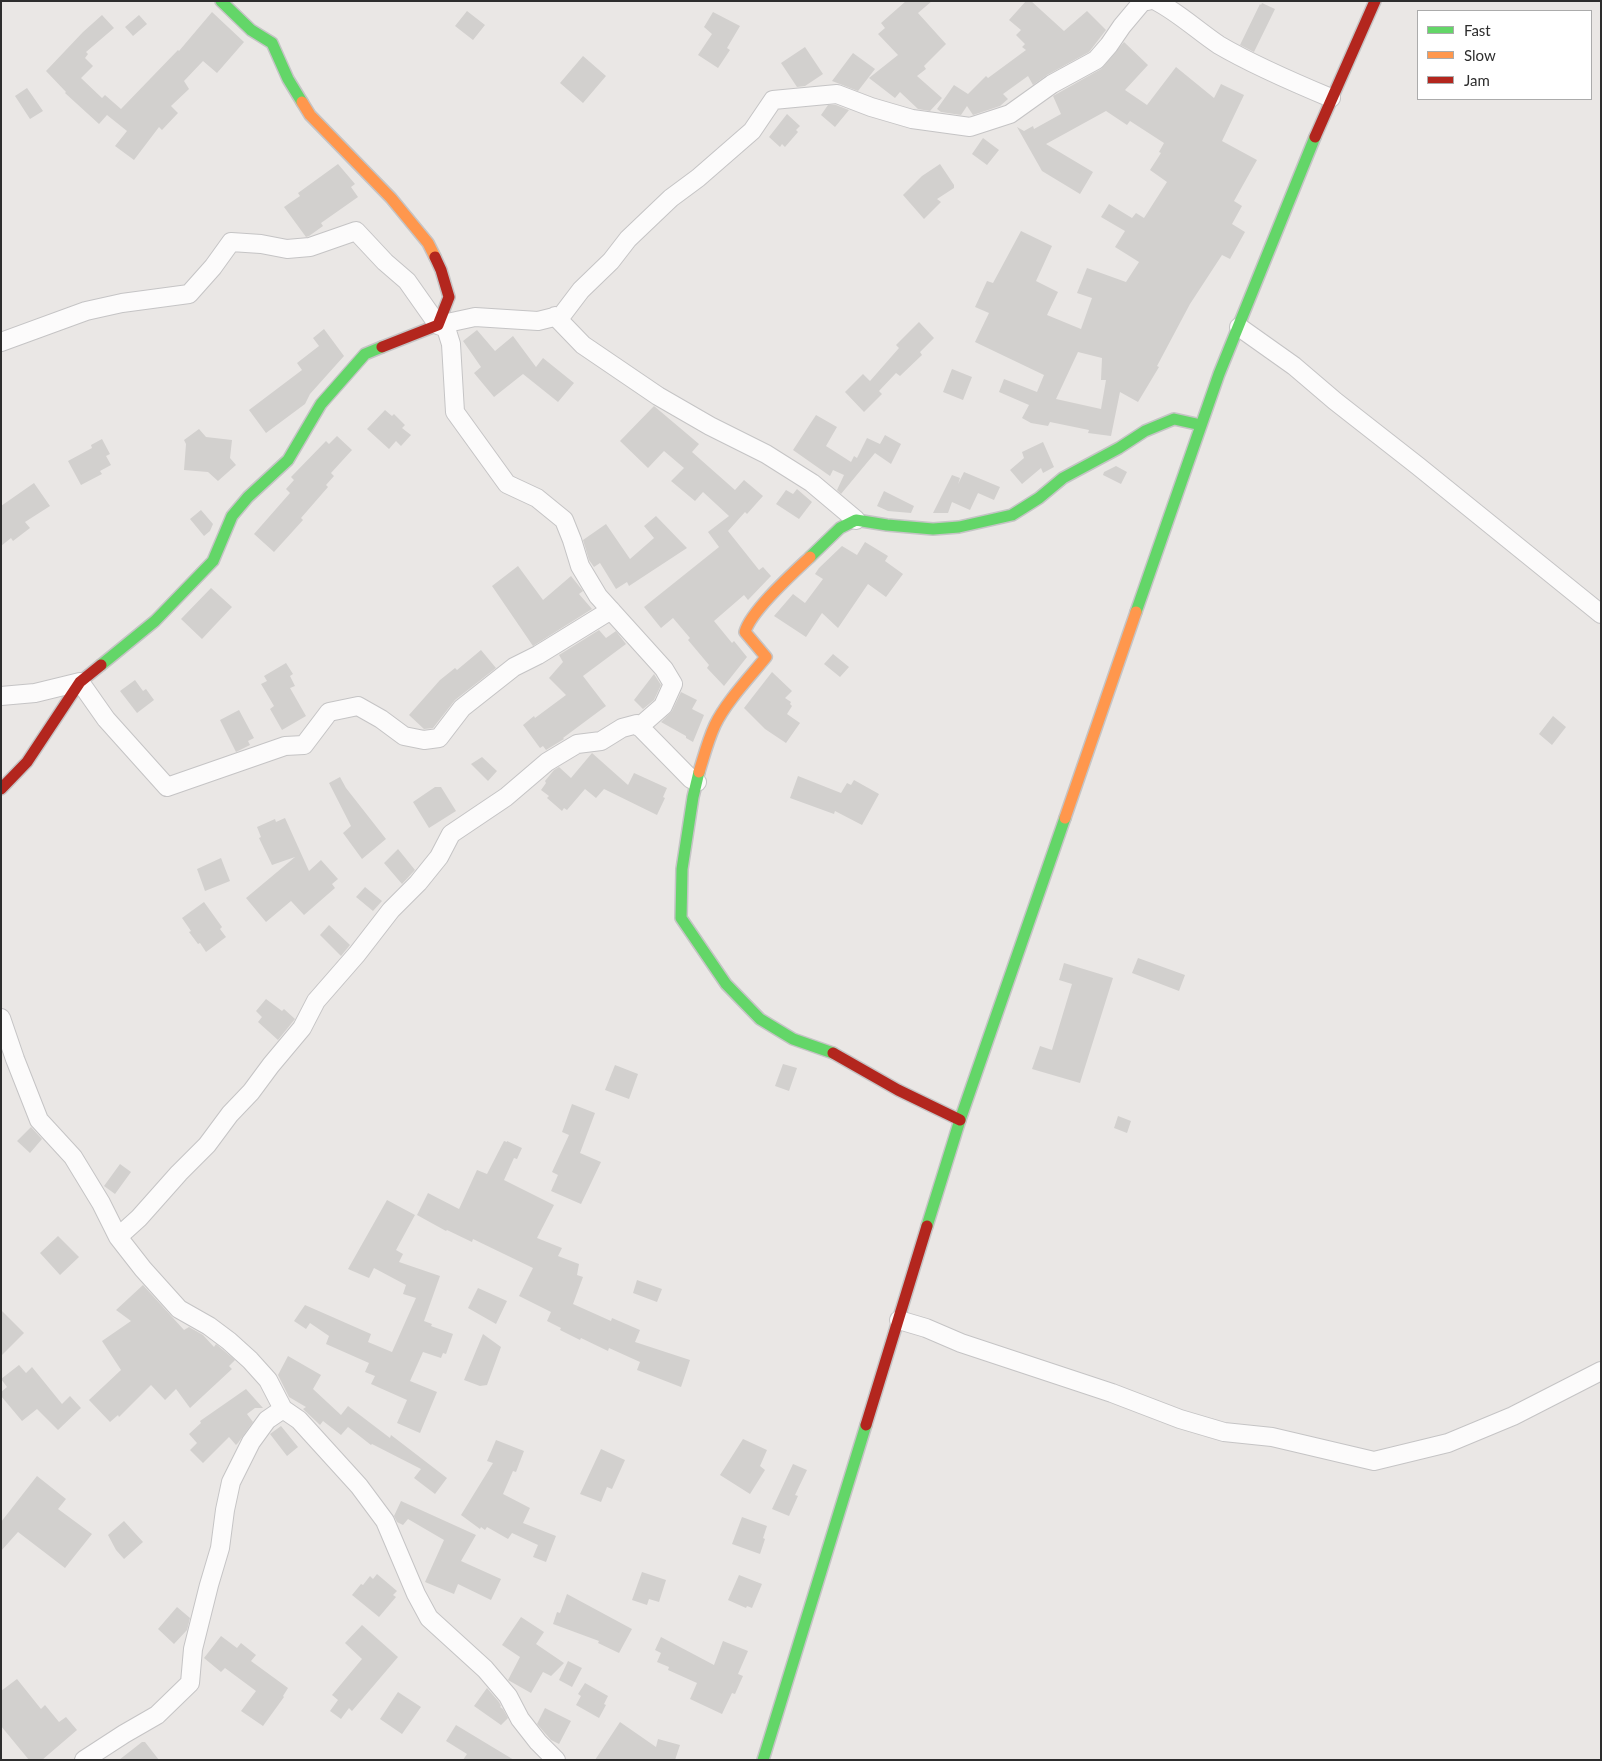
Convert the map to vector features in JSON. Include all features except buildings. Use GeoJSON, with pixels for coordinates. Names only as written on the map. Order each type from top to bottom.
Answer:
{"type":"FeatureCollection","features":[{"type":"Feature","properties":{"kind":"street"},"geometry":{"type":"LineString","coordinates":[[221,1],[251,30],[272,43],[288,79],[310,115],[391,198],[428,243],[441,270],[449,297],[438,325]]}},
{"type":"Feature","properties":{"kind":"street"},"geometry":{"type":"LineString","coordinates":[[1,789],[27,762],[80,682],[155,621],[213,561],[232,516],[248,497],[288,460],[321,404],[365,354],[438,325],[475,317],[538,321],[562,315],[581,290],[611,261],[628,239],[671,198],[698,178],[752,131],[773,100],[837,94],[912,120],[970,127],[1010,114],[1052,84],[1096,60],[1110,45],[1122,26],[1143,1],[1148,1]]}},
{"type":"Feature","properties":{"kind":"street"},"geometry":{"type":"LineString","coordinates":[[1156,1],[1219,45],[1331,98]]}},
{"type":"Feature","properties":{"kind":"street"},"geometry":{"type":"LineString","coordinates":[[763,1760],[960,1120],[1201,425],[1219,374],[1331,98],[1375,1]]}},
{"type":"Feature","properties":{"kind":"street"},"geometry":{"type":"LineString","coordinates":[[1,342],[86,311],[122,303],[189,294],[213,267],[231,242],[287,248],[310,247],[356,231],[385,262],[407,281],[438,325],[446,328],[451,344],[455,412],[507,484],[537,498],[564,520],[580,566],[598,596],[664,669],[674,684],[663,706],[639,727]]}},
{"type":"Feature","properties":{"kind":"street"},"geometry":{"type":"LineString","coordinates":[[555,316],[583,345],[658,396],[710,426],[766,454],[812,483],[856,520],[933,529],[959,527],[1012,515],[1039,498],[1063,478],[1119,448],[1145,431],[1174,419],[1201,425]]}},
{"type":"Feature","properties":{"kind":"street"},"geometry":{"type":"LineString","coordinates":[[1239,327],[1294,366],[1601,614]]}},
{"type":"Feature","properties":{"kind":"street"},"geometry":{"type":"LineString","coordinates":[[856,520],[840,528],[787,579],[748,622],[745,632],[766,657],[740,688],[716,723],[705,751],[697,782],[682,870],[681,918],[726,984],[760,1019],[793,1038],[827,1050],[898,1090],[960,1120]]}},
{"type":"Feature","properties":{"kind":"street"},"geometry":{"type":"LineString","coordinates":[[80,682],[106,719],[167,787],[285,746],[304,745],[329,712],[358,706],[381,719],[404,736],[424,740],[439,738],[462,708],[514,667],[538,655],[611,610]]}},
{"type":"Feature","properties":{"kind":"street"},"geometry":{"type":"LineString","coordinates":[[1,696],[35,692],[80,682]]}},
{"type":"Feature","properties":{"kind":"street"},"geometry":{"type":"LineString","coordinates":[[118,1237],[139,1218],[207,1145],[230,1114],[251,1092],[302,1028],[316,1001],[357,954],[391,910],[418,883],[439,857],[451,834],[506,797],[546,762],[577,744],[601,741],[622,728],[637,724],[691,779],[697,782]]}},
{"type":"Feature","properties":{"kind":"street"},"geometry":{"type":"LineString","coordinates":[[1,1018],[39,1120],[73,1156],[101,1203],[118,1237],[143,1269],[179,1309],[209,1326],[250,1360],[268,1380],[283,1409],[299,1420],[360,1486],[385,1521],[416,1594],[429,1618],[484,1669],[502,1689],[508,1696],[520,1719],[538,1742],[556,1760]]}},
{"type":"Feature","properties":{"kind":"street"},"geometry":{"type":"LineString","coordinates":[[899,1320],[926,1328],[961,1343],[1112,1393],[1180,1419],[1224,1432],[1272,1437],[1374,1461],[1448,1443],[1513,1416],[1601,1371]]}},
{"type":"Feature","properties":{"kind":"street"},"geometry":{"type":"LineString","coordinates":[[84,1760],[157,1715],[190,1683],[193,1649],[220,1548],[224,1510],[231,1482],[251,1442],[267,1420],[283,1409]]}},
{"type":"Feature","properties":{"kind":"traffic: fast"},"geometry":{"type":"LineString","coordinates":[[221,1],[251,30],[272,43],[288,79],[302,102]]}},
{"type":"Feature","properties":{"kind":"traffic: fast"},"geometry":{"type":"LineString","coordinates":[[1136,612],[1219,374],[1315,137]]}},
{"type":"Feature","properties":{"kind":"traffic: fast"},"geometry":{"type":"LineString","coordinates":[[101,665],[155,621],[213,561],[232,516],[248,497],[288,460],[321,404],[365,354],[382,347]]}},
{"type":"Feature","properties":{"kind":"traffic: fast"},"geometry":{"type":"LineString","coordinates":[[810,557],[840,528],[856,520],[933,529],[959,527],[1012,515],[1039,498],[1063,478],[1119,448],[1145,431],[1174,419],[1201,425]]}},
{"type":"Feature","properties":{"kind":"traffic: fast"},"geometry":{"type":"LineString","coordinates":[[699,772],[693,797],[682,869],[681,918],[726,984],[760,1019],[793,1039],[833,1053]]}},
{"type":"Feature","properties":{"kind":"traffic: fast"},"geometry":{"type":"LineString","coordinates":[[927,1226],[960,1120],[1065,818]]}},
{"type":"Feature","properties":{"kind":"traffic: fast"},"geometry":{"type":"LineString","coordinates":[[763,1760],[866,1425]]}},
{"type":"Feature","properties":{"kind":"traffic: slow"},"geometry":{"type":"LineString","coordinates":[[302,102],[310,115],[391,198],[428,243],[435,257]]}},
{"type":"Feature","properties":{"kind":"traffic: slow"},"geometry":{"type":"LineString","coordinates":[[699,772],[710,736],[720,716],[766,657],[745,632],[749,623],[773,593],[810,557]]}},
{"type":"Feature","properties":{"kind":"traffic: slow"},"geometry":{"type":"LineString","coordinates":[[1065,818],[1136,612]]}},
{"type":"Feature","properties":{"kind":"traffic: jam"},"geometry":{"type":"LineString","coordinates":[[1315,137],[1375,1]]}},
{"type":"Feature","properties":{"kind":"traffic: jam"},"geometry":{"type":"LineString","coordinates":[[382,347],[438,325],[449,297],[435,257]]}},
{"type":"Feature","properties":{"kind":"traffic: jam"},"geometry":{"type":"LineString","coordinates":[[1,789],[27,762],[80,682],[101,665]]}},
{"type":"Feature","properties":{"kind":"traffic: jam"},"geometry":{"type":"LineString","coordinates":[[833,1053],[898,1090],[960,1120]]}},
{"type":"Feature","properties":{"kind":"traffic: jam"},"geometry":{"type":"LineString","coordinates":[[866,1425],[927,1226]]}}]}
